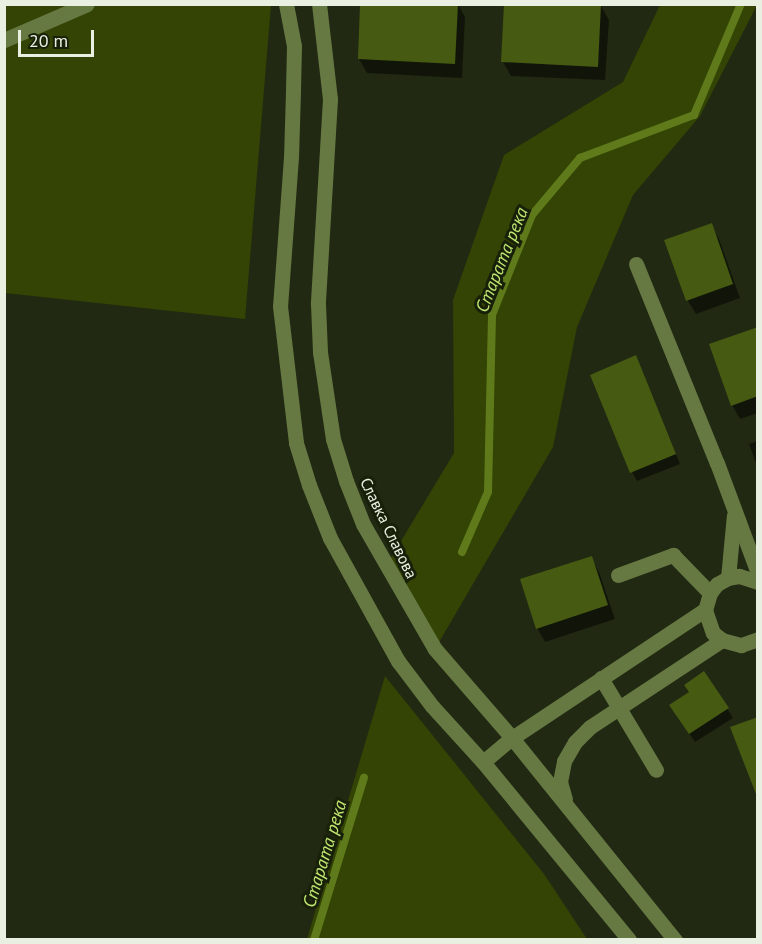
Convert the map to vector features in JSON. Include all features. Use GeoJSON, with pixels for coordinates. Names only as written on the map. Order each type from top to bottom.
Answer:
{"type":"FeatureCollection","features":[{"type":"Feature","properties":{"kind":"street"},"geometry":{"type":"LineString","coordinates":[[4,40],[87,4]]}},
{"type":"Feature","properties":{"kind":"street"},"geometry":{"type":"LineString","coordinates":[[286,4],[294,46],[294,91],[280,306],[296,443],[330,538],[398,661],[425,697],[483,762],[629,939]]}},
{"type":"Feature","properties":{"kind":"street","name":"Славка Славова"},"geometry":{"type":"LineString","coordinates":[[319,4],[330,99],[318,304],[320,352],[333,439],[346,481],[363,524],[435,649],[512,738],[675,939]]}},
{"type":"Feature","properties":{"kind":"street"},"geometry":{"type":"LineString","coordinates":[[636,264],[758,573]]}},
{"type":"Feature","properties":{"kind":"street"},"geometry":{"type":"LineString","coordinates":[[728,578],[735,512]]}},
{"type":"Feature","properties":{"kind":"street"},"geometry":{"type":"LineString","coordinates":[[618,575],[673,555],[710,593]]}},
{"type":"Feature","properties":{"kind":"street"},"geometry":{"type":"LineString","coordinates":[[758,582],[739,576],[728,578],[710,593],[705,610],[713,633],[722,640],[741,645],[758,639]]}},
{"type":"Feature","properties":{"kind":"street"},"geometry":{"type":"LineString","coordinates":[[483,762],[512,738],[705,610]]}},
{"type":"Feature","properties":{"kind":"street"},"geometry":{"type":"LineString","coordinates":[[567,805],[560,782],[564,761],[575,742],[590,727],[722,640]]}},
{"type":"Feature","properties":{"kind":"street"},"geometry":{"type":"LineString","coordinates":[[601,678],[656,770]]}},
{"type":"Feature","properties":{"kind":"green space"},"geometry":{"type":"Polygon","coordinates":[[[5,5],[271,5],[245,319],[5,293],[5,5]]]}},
{"type":"Feature","properties":{"kind":"green space"},"geometry":{"type":"Polygon","coordinates":[[[660,5],[757,5],[700,116],[633,195],[577,327],[553,447],[435,649],[386,566],[454,453],[453,300],[504,155],[623,82],[660,5]]]}},
{"type":"Feature","properties":{"kind":"green space"},"geometry":{"type":"Polygon","coordinates":[[[385,676],[544,874],[587,939],[307,939],[385,676]]]}},
{"type":"Feature","properties":{"kind":"building"},"geometry":{"type":"Polygon","coordinates":[[[360,4],[458,4],[455,64],[358,59],[360,4]]]}},
{"type":"Feature","properties":{"kind":"building"},"geometry":{"type":"Polygon","coordinates":[[[504,4],[601,4],[598,67],[501,62],[504,4]]]}},
{"type":"Feature","properties":{"kind":"building"},"geometry":{"type":"Polygon","coordinates":[[[712,223],[733,284],[686,301],[664,240],[712,223]]]}},
{"type":"Feature","properties":{"kind":"building"},"geometry":{"type":"Polygon","coordinates":[[[758,327],[758,396],[731,406],[709,344],[758,327]]]}},
{"type":"Feature","properties":{"kind":"building"},"geometry":{"type":"Polygon","coordinates":[[[636,355],[676,454],[630,473],[590,375],[636,355]]]}},
{"type":"Feature","properties":{"kind":"building"},"geometry":{"type":"Polygon","coordinates":[[[592,556],[608,605],[536,629],[520,579],[592,556]]]}},
{"type":"Feature","properties":{"kind":"building"},"geometry":{"type":"Polygon","coordinates":[[[704,671],[729,708],[689,734],[669,705],[689,692],[684,685],[704,671]]]}},
{"type":"Feature","properties":{"kind":"building"},"geometry":{"type":"Polygon","coordinates":[[[758,717],[758,794],[756,794],[730,727],[758,717]]]}},
{"type":"Feature","properties":{"kind":"waterway","name":"Старата река"},"geometry":{"type":"LineString","coordinates":[[462,552],[488,492],[492,315],[532,215],[580,158],[694,115],[741,4]]}},
{"type":"Feature","properties":{"kind":"waterway","name":"Старата река"},"geometry":{"type":"LineString","coordinates":[[314,940],[364,777]]}}]}
